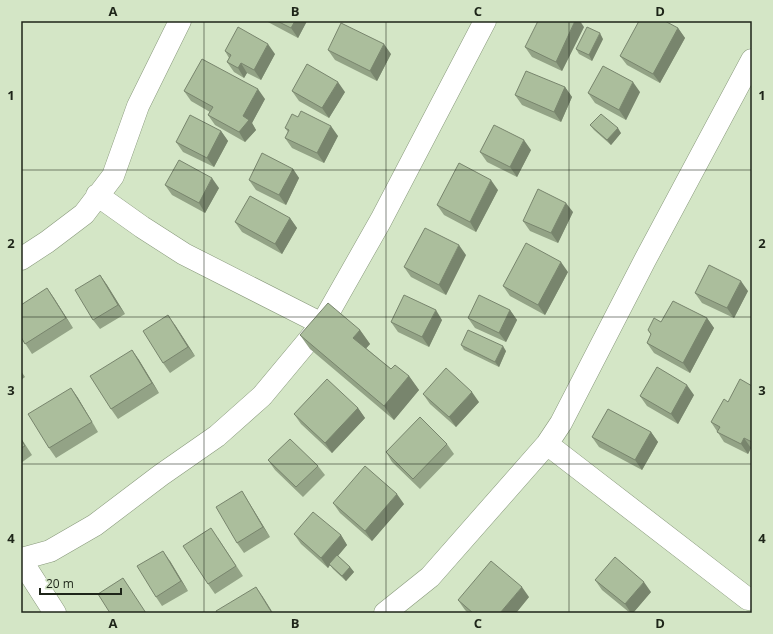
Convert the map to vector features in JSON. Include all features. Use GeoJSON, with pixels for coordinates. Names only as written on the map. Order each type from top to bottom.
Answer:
{"type":"FeatureCollection","features":[{"type":"Feature","properties":{"kind":"street"},"geometry":{"type":"LineString","coordinates":[[21,259],[47,242],[84,214],[113,176],[138,106],[180,21]]}},
{"type":"Feature","properties":{"kind":"street"},"geometry":{"type":"LineString","coordinates":[[54,613],[21,560],[50,551],[95,525],[160,475],[217,436],[262,396],[322,324],[377,226],[485,21]]}},
{"type":"Feature","properties":{"kind":"street"},"geometry":{"type":"LineString","coordinates":[[385,613],[430,577],[547,444],[561,423],[645,260],[752,60]]}},
{"type":"Feature","properties":{"kind":"street"},"geometry":{"type":"LineString","coordinates":[[98,195],[184,254],[322,324]]}},
{"type":"Feature","properties":{"kind":"street"},"geometry":{"type":"LineString","coordinates":[[547,444],[746,602]]}},
{"type":"Feature","properties":{"kind":"building"},"geometry":{"type":"Polygon","coordinates":[[[277,21],[295,21],[291,28],[277,21]]]}},
{"type":"Feature","properties":{"kind":"building"},"geometry":{"type":"Polygon","coordinates":[[[538,21],[575,21],[556,62],[525,47],[538,21]]]}},
{"type":"Feature","properties":{"kind":"building"},"geometry":{"type":"Polygon","coordinates":[[[639,21],[665,21],[678,28],[653,74],[620,56],[639,21]]]}},
{"type":"Feature","properties":{"kind":"building"},"geometry":{"type":"Polygon","coordinates":[[[341,23],[384,44],[370,71],[328,50],[341,23]]]}},
{"type":"Feature","properties":{"kind":"building"},"geometry":{"type":"Polygon","coordinates":[[[238,27],[268,44],[254,70],[241,63],[238,68],[227,62],[231,55],[225,51],[238,27]]]}},
{"type":"Feature","properties":{"kind":"building"},"geometry":{"type":"Polygon","coordinates":[[[587,27],[600,33],[589,55],[576,49],[587,27]]]}},
{"type":"Feature","properties":{"kind":"building"},"geometry":{"type":"Polygon","coordinates":[[[202,59],[258,89],[243,116],[249,120],[239,132],[208,115],[213,107],[184,91],[202,59]]]}},
{"type":"Feature","properties":{"kind":"building"},"geometry":{"type":"Polygon","coordinates":[[[307,64],[338,82],[322,108],[292,91],[307,64]]]}},
{"type":"Feature","properties":{"kind":"building"},"geometry":{"type":"Polygon","coordinates":[[[603,66],[633,82],[619,110],[588,93],[603,66]]]}},
{"type":"Feature","properties":{"kind":"building"},"geometry":{"type":"Polygon","coordinates":[[[526,71],[565,87],[554,112],[515,95],[526,71]]]}},
{"type":"Feature","properties":{"kind":"building"},"geometry":{"type":"Polygon","coordinates":[[[301,111],[331,126],[317,153],[285,138],[289,130],[285,128],[292,114],[298,117],[301,111]]]}},
{"type":"Feature","properties":{"kind":"building"},"geometry":{"type":"Polygon","coordinates":[[[601,114],[618,128],[607,140],[590,125],[601,114]]]}},
{"type":"Feature","properties":{"kind":"building"},"geometry":{"type":"Polygon","coordinates":[[[190,115],[221,131],[207,158],[176,142],[190,115]]]}},
{"type":"Feature","properties":{"kind":"building"},"geometry":{"type":"Polygon","coordinates":[[[494,125],[524,140],[510,167],[480,152],[494,125]]]}},
{"type":"Feature","properties":{"kind":"building"},"geometry":{"type":"Polygon","coordinates":[[[262,153],[293,169],[279,195],[249,180],[262,153]]]}},
{"type":"Feature","properties":{"kind":"building"},"geometry":{"type":"Polygon","coordinates":[[[179,160],[212,178],[199,203],[165,185],[179,160]]]}},
{"type":"Feature","properties":{"kind":"building"},"geometry":{"type":"Polygon","coordinates":[[[459,163],[491,180],[470,222],[437,205],[459,163]]]}},
{"type":"Feature","properties":{"kind":"building"},"geometry":{"type":"Polygon","coordinates":[[[538,189],[566,203],[551,233],[523,221],[538,189]]]}},
{"type":"Feature","properties":{"kind":"building"},"geometry":{"type":"Polygon","coordinates":[[[250,196],[290,218],[275,244],[235,222],[250,196]]]}},
{"type":"Feature","properties":{"kind":"building"},"geometry":{"type":"Polygon","coordinates":[[[425,228],[459,245],[439,285],[404,267],[425,228]]]}},
{"type":"Feature","properties":{"kind":"building"},"geometry":{"type":"Polygon","coordinates":[[[526,243],[561,262],[538,305],[503,286],[526,243]]]}},
{"type":"Feature","properties":{"kind":"building"},"geometry":{"type":"Polygon","coordinates":[[[709,265],[741,281],[727,308],[695,293],[709,265]]]}},
{"type":"Feature","properties":{"kind":"building"},"geometry":{"type":"Polygon","coordinates":[[[100,275],[118,305],[93,320],[75,290],[100,275]]]}},
{"type":"Feature","properties":{"kind":"building"},"geometry":{"type":"Polygon","coordinates":[[[47,288],[66,318],[25,344],[21,337],[21,305],[47,288]]]}},
{"type":"Feature","properties":{"kind":"building"},"geometry":{"type":"Polygon","coordinates":[[[404,295],[436,310],[422,337],[391,322],[404,295]]]}},
{"type":"Feature","properties":{"kind":"building"},"geometry":{"type":"Polygon","coordinates":[[[479,295],[510,310],[499,333],[468,318],[479,295]]]}},
{"type":"Feature","properties":{"kind":"building"},"geometry":{"type":"Polygon","coordinates":[[[673,301],[707,318],[683,363],[647,343],[651,334],[648,330],[654,318],[661,322],[673,301]]]}},
{"type":"Feature","properties":{"kind":"building"},"geometry":{"type":"Polygon","coordinates":[[[328,303],[360,330],[353,338],[391,369],[395,365],[409,376],[384,406],[300,335],[328,303]]]}},
{"type":"Feature","properties":{"kind":"building"},"geometry":{"type":"Polygon","coordinates":[[[168,315],[188,347],[163,363],[143,331],[168,315]]]}},
{"type":"Feature","properties":{"kind":"building"},"geometry":{"type":"Polygon","coordinates":[[[468,330],[503,346],[495,362],[461,345],[468,330]]]}},
{"type":"Feature","properties":{"kind":"building"},"geometry":{"type":"Polygon","coordinates":[[[132,350],[152,383],[111,409],[90,376],[132,350]]]}},
{"type":"Feature","properties":{"kind":"building"},"geometry":{"type":"Polygon","coordinates":[[[657,367],[687,385],[671,414],[640,396],[657,367]]]}},
{"type":"Feature","properties":{"kind":"building"},"geometry":{"type":"Polygon","coordinates":[[[446,368],[472,392],[449,417],[423,394],[446,368]]]}},
{"type":"Feature","properties":{"kind":"building"},"geometry":{"type":"Polygon","coordinates":[[[327,379],[358,408],[325,443],[294,414],[327,379]]]}},
{"type":"Feature","properties":{"kind":"building"},"geometry":{"type":"Polygon","coordinates":[[[740,379],[752,386],[752,442],[744,438],[741,444],[717,432],[720,427],[711,422],[724,399],[728,402],[740,379]]]}},
{"type":"Feature","properties":{"kind":"building"},"geometry":{"type":"Polygon","coordinates":[[[71,388],[92,422],[49,448],[28,414],[71,388]]]}},
{"type":"Feature","properties":{"kind":"building"},"geometry":{"type":"Polygon","coordinates":[[[608,409],[651,432],[635,460],[592,437],[608,409]]]}},
{"type":"Feature","properties":{"kind":"building"},"geometry":{"type":"Polygon","coordinates":[[[420,417],[447,444],[413,479],[386,452],[420,417]]]}},
{"type":"Feature","properties":{"kind":"building"},"geometry":{"type":"Polygon","coordinates":[[[21,439],[25,446],[21,448],[21,439]]]}},
{"type":"Feature","properties":{"kind":"building"},"geometry":{"type":"Polygon","coordinates":[[[290,439],[318,466],[296,487],[268,460],[290,439]]]}},
{"type":"Feature","properties":{"kind":"building"},"geometry":{"type":"Polygon","coordinates":[[[365,466],[397,494],[365,531],[333,503],[365,466]]]}},
{"type":"Feature","properties":{"kind":"building"},"geometry":{"type":"Polygon","coordinates":[[[242,491],[263,527],[237,543],[216,507],[242,491]]]}},
{"type":"Feature","properties":{"kind":"building"},"geometry":{"type":"Polygon","coordinates":[[[313,512],[341,535],[321,558],[294,534],[313,512]]]}},
{"type":"Feature","properties":{"kind":"building"},"geometry":{"type":"Polygon","coordinates":[[[211,528],[236,566],[208,584],[183,546],[211,528]]]}},
{"type":"Feature","properties":{"kind":"building"},"geometry":{"type":"Polygon","coordinates":[[[163,551],[181,581],[156,597],[137,566],[163,551]]]}},
{"type":"Feature","properties":{"kind":"building"},"geometry":{"type":"Polygon","coordinates":[[[337,555],[350,567],[342,576],[329,564],[337,555]]]}},
{"type":"Feature","properties":{"kind":"building"},"geometry":{"type":"Polygon","coordinates":[[[615,557],[644,582],[625,604],[595,580],[615,557]]]}},
{"type":"Feature","properties":{"kind":"building"},"geometry":{"type":"Polygon","coordinates":[[[491,561],[522,587],[500,613],[473,613],[458,600],[491,561]]]}},
{"type":"Feature","properties":{"kind":"building"},"geometry":{"type":"Polygon","coordinates":[[[123,578],[146,613],[110,613],[98,594],[123,578]]]}},
{"type":"Feature","properties":{"kind":"building"},"geometry":{"type":"Polygon","coordinates":[[[256,587],[272,613],[217,613],[216,611],[256,587]]]}}]}
